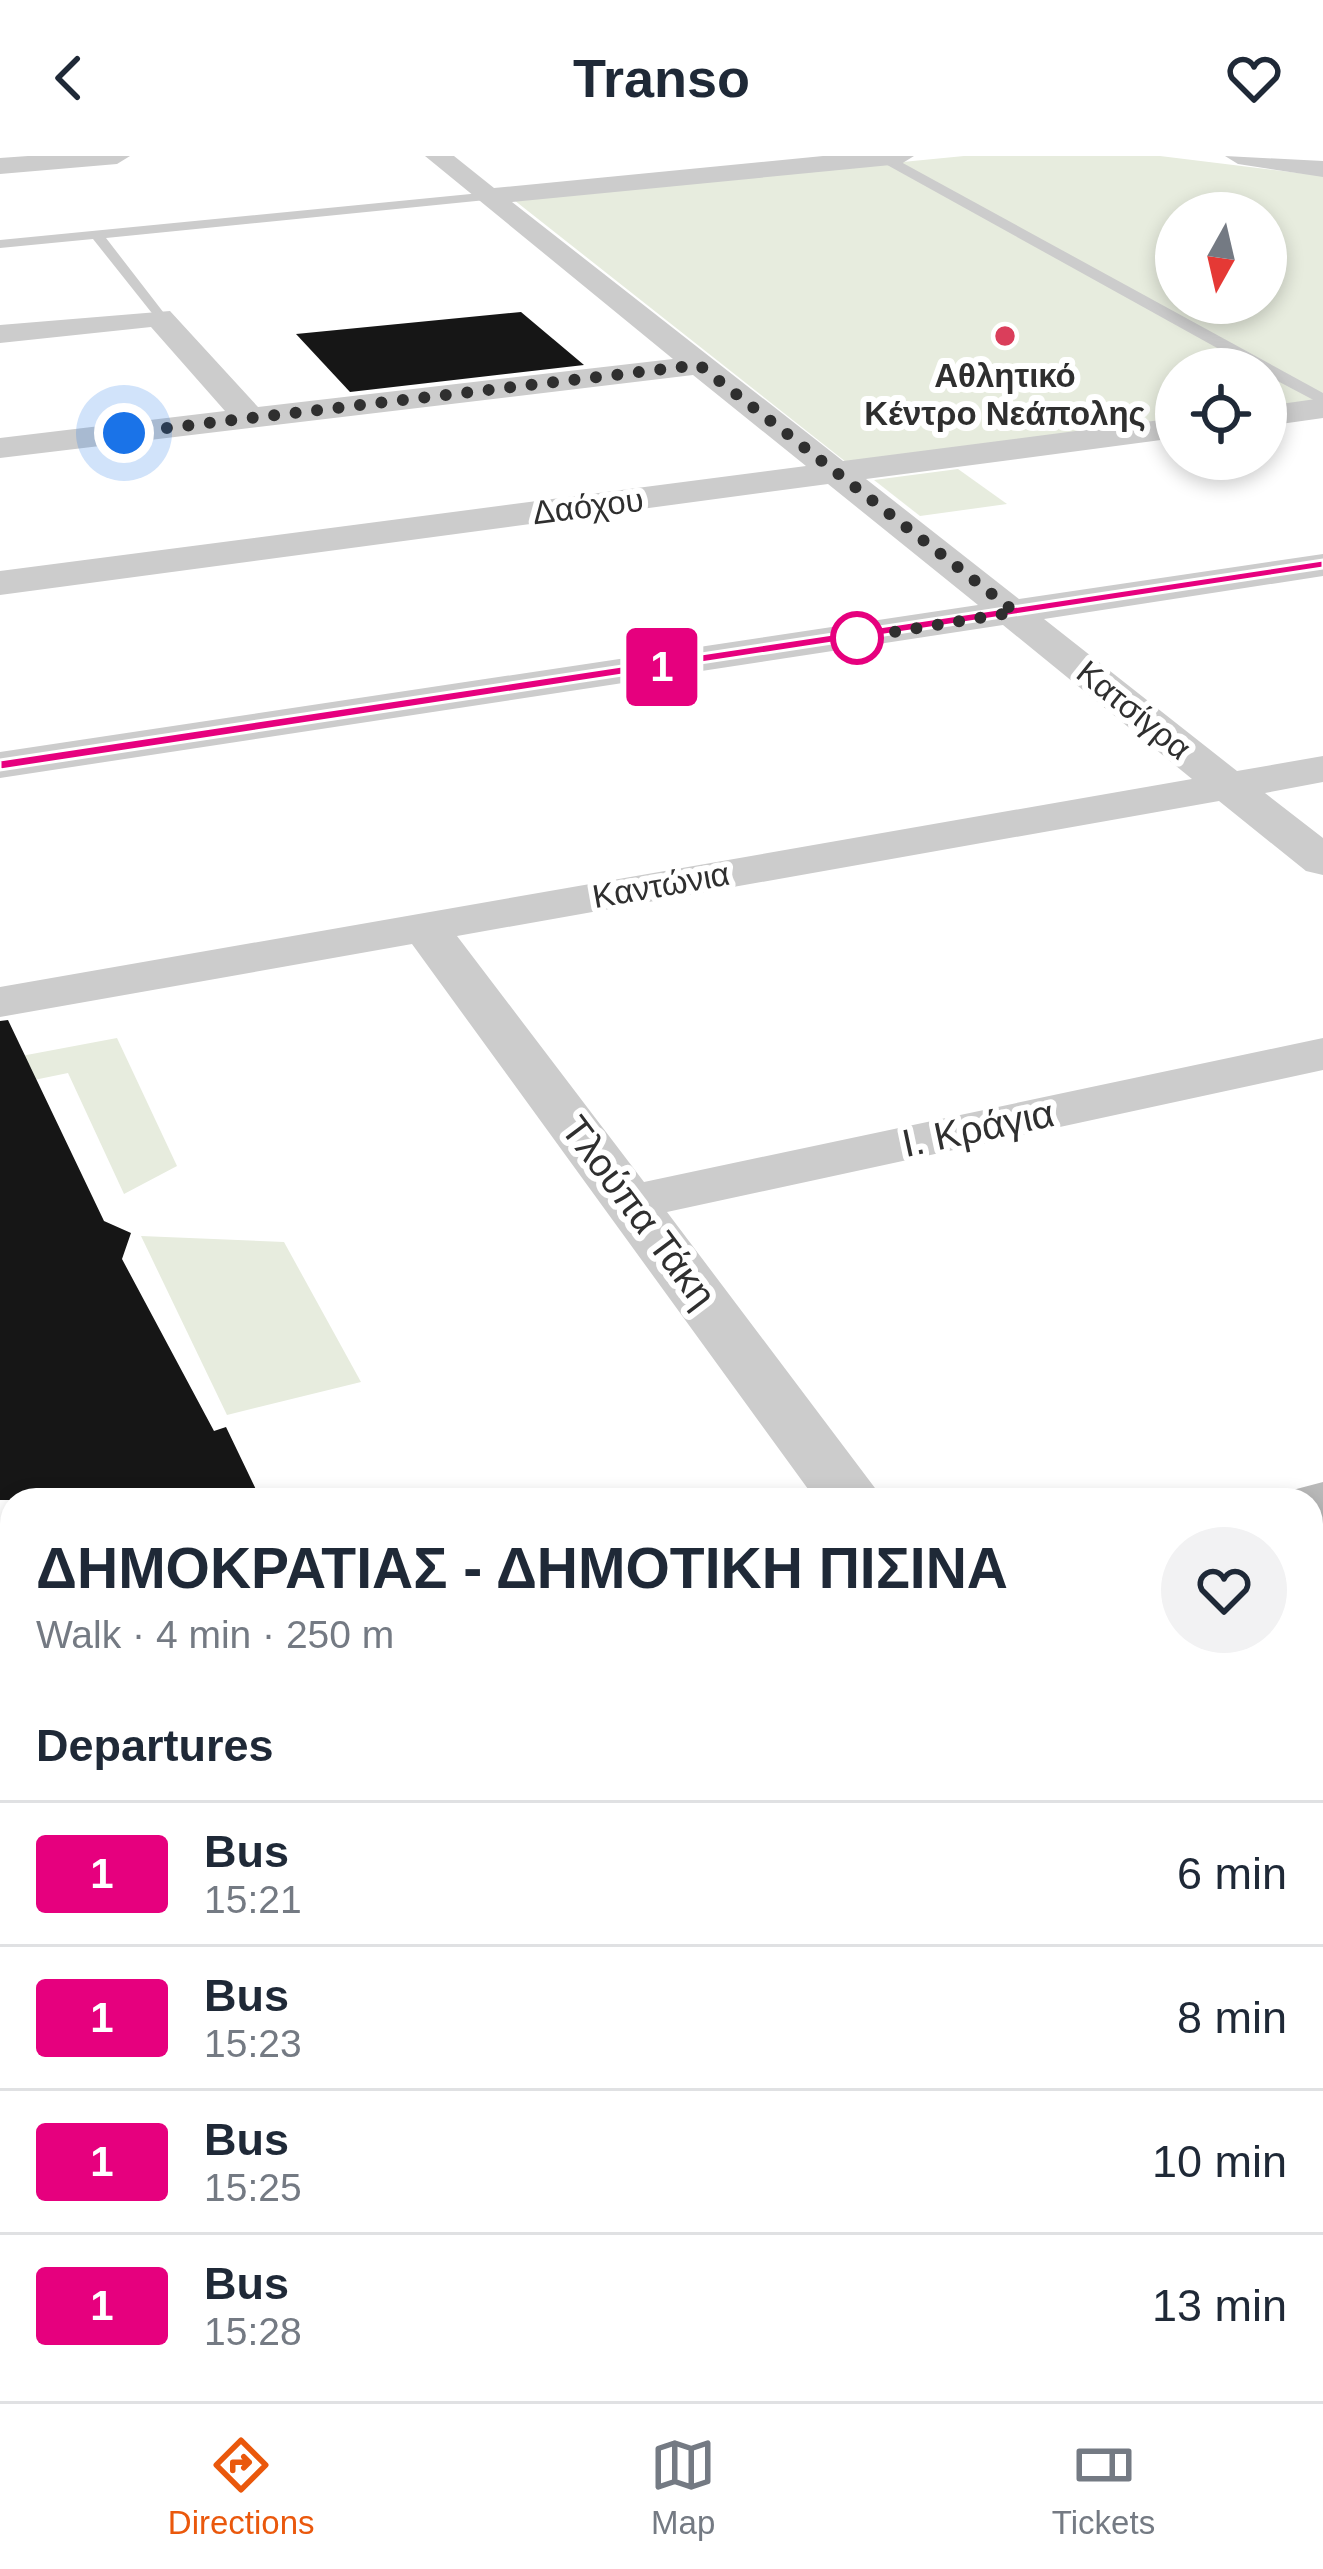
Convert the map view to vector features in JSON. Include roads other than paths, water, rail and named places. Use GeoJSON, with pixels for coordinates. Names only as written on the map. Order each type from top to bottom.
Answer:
{"type":"FeatureCollection","features":[{"type":"Feature","properties":{"kind":"street"},"geometry":{"type":"LineString","coordinates":[[0,166],[117,156]]}},
{"type":"Feature","properties":{"kind":"street","name":"Κατσίγρα"},"geometry":{"type":"LineString","coordinates":[[438,156],[1323,861]]}},
{"type":"Feature","properties":{"kind":"street"},"geometry":{"type":"LineString","coordinates":[[491,196],[901,156]]}},
{"type":"Feature","properties":{"kind":"street"},"geometry":{"type":"LineString","coordinates":[[1238,156],[1323,169]]}},
{"type":"Feature","properties":{"kind":"street"},"geometry":{"type":"LineString","coordinates":[[0,334],[159,317],[249,418]]}},
{"type":"Feature","properties":{"kind":"street"},"geometry":{"type":"LineString","coordinates":[[0,448],[699,365]]}},
{"type":"Feature","properties":{"kind":"street"},"geometry":{"type":"LineString","coordinates":[[1287,412],[1323,404]]}},
{"type":"Feature","properties":{"kind":"street","name":"Δαόχου"},"geometry":{"type":"LineString","coordinates":[[0,583],[1155,431]]}},
{"type":"Feature","properties":{"kind":"street"},"geometry":{"type":"LineString","coordinates":[[0,765],[1323,565]]}},
{"type":"Feature","properties":{"kind":"street","name":"Καντώνια"},"geometry":{"type":"LineString","coordinates":[[0,1002],[1323,770]]}},
{"type":"Feature","properties":{"kind":"street","name":"Τλούπα Τάκη"},"geometry":{"type":"LineString","coordinates":[[424,926],[842,1488]]}},
{"type":"Feature","properties":{"kind":"street","name":"Ι. Κράγια"},"geometry":{"type":"LineString","coordinates":[[632,1202],[1323,1054]]}},
{"type":"Feature","properties":{"kind":"lane"},"geometry":{"type":"LineString","coordinates":[[884,158],[1323,404]]}},
{"type":"Feature","properties":{"kind":"lane"},"geometry":{"type":"LineString","coordinates":[[0,244],[491,196]]}},
{"type":"Feature","properties":{"kind":"lane"},"geometry":{"type":"LineString","coordinates":[[96,235],[159,317]]}},
{"type":"Feature","properties":{"kind":"place","name":"Αθλητικό Κέντρο Νεάπολης"},"geometry":{"type":"Point","coordinates":[1005,336]}}]}
